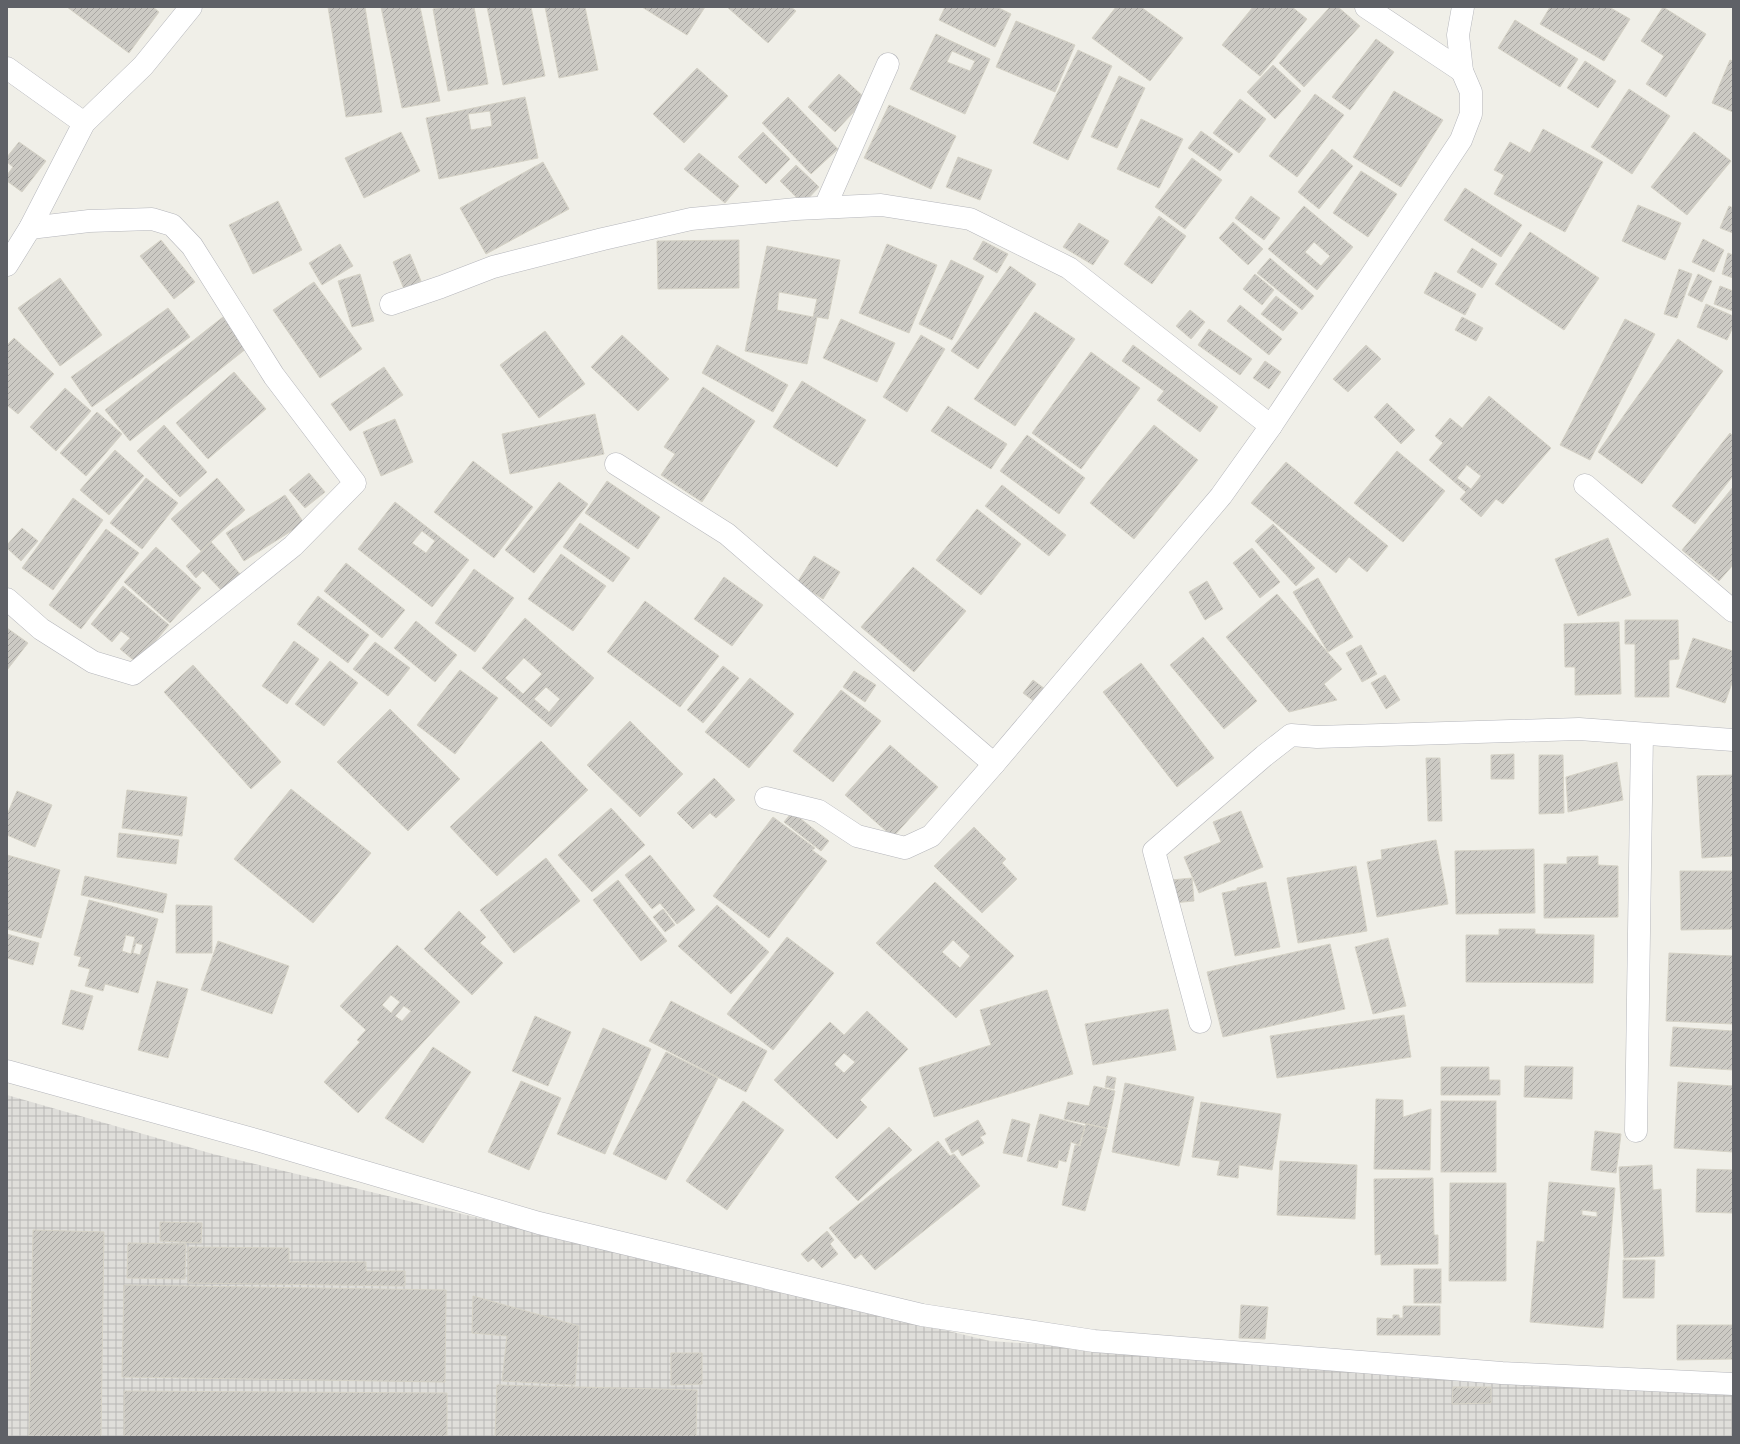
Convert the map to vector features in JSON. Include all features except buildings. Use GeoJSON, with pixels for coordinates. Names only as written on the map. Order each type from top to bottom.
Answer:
{"type":"FeatureCollection","features":[{"type":"Feature","properties":{"kind":"street"},"geometry":{"type":"LineString","coordinates":[[7,265],[30,228],[84,123],[143,66],[191,7]]}},
{"type":"Feature","properties":{"kind":"street"},"geometry":{"type":"LineString","coordinates":[[1366,7],[1462,71]]}},
{"type":"Feature","properties":{"kind":"street"},"geometry":{"type":"LineString","coordinates":[[766,798],[819,811],[857,836],[905,848],[931,836],[994,764],[1221,496],[1271,426],[1461,140],[1470,114],[1471,92],[1462,71],[1458,35],[1463,7]]}},
{"type":"Feature","properties":{"kind":"street"},"geometry":{"type":"LineString","coordinates":[[824,207],[888,64]]}},
{"type":"Feature","properties":{"kind":"street"},"geometry":{"type":"LineString","coordinates":[[7,68],[84,123]]}},
{"type":"Feature","properties":{"kind":"street"},"geometry":{"type":"LineString","coordinates":[[391,304],[441,287],[493,266],[691,219],[824,207],[881,205],[970,219],[1068,268],[1271,426]]}},
{"type":"Feature","properties":{"kind":"street"},"geometry":{"type":"LineString","coordinates":[[7,599],[41,630],[93,662],[132,674],[293,546],[355,483],[274,376],[192,246],[172,225],[152,220],[136,220],[89,221],[30,228]]}},
{"type":"Feature","properties":{"kind":"street"},"geometry":{"type":"LineString","coordinates":[[616,464],[727,534],[994,764]]}},
{"type":"Feature","properties":{"kind":"street"},"geometry":{"type":"LineString","coordinates":[[1585,484],[1733,611]]}},
{"type":"Feature","properties":{"kind":"street"},"geometry":{"type":"LineString","coordinates":[[1200,1022],[1154,851],[1264,756],[1292,735],[1318,737],[1579,729],[1733,740]]}},
{"type":"Feature","properties":{"kind":"street"},"geometry":{"type":"LineString","coordinates":[[1636,1131],[1642,734]]}},
{"type":"Feature","properties":{"kind":"street"},"geometry":{"type":"LineString","coordinates":[[7,1071],[260,1141],[539,1223],[922,1315],[1094,1341],[1502,1373],[1733,1384]]}},
{"type":"Feature","properties":{"kind":"shaded area"},"geometry":{"type":"Polygon","coordinates":[[[7,1095],[213,1154],[990,1341],[1733,1394],[1733,1437],[7,1437],[7,1095]]]}}]}
